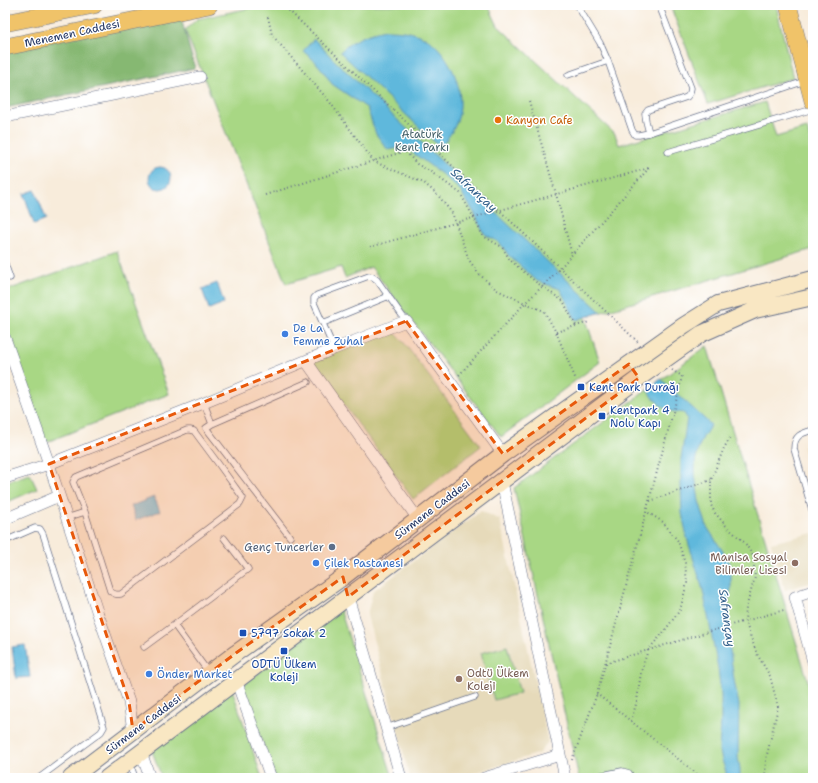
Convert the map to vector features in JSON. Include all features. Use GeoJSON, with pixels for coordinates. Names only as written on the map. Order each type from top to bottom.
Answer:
{"type":"FeatureCollection","features":[{"type":"Feature","properties":{"kind":"main road","name":"Menemen Caddesi"},"geometry":{"type":"LineString","coordinates":[[5,23],[94,5]]}},
{"type":"Feature","properties":{"kind":"main road","name":"Menemen Caddesi"},"geometry":{"type":"LineString","coordinates":[[5,47],[209,5]]}},
{"type":"Feature","properties":{"kind":"main road"},"geometry":{"type":"LineString","coordinates":[[788,5],[813,101]]}},
{"type":"Feature","properties":{"kind":"main road","name":"Sürmene Caddesi"},"geometry":{"type":"LineString","coordinates":[[71,778],[236,653],[343,577],[503,454],[683,326],[718,304],[813,279]]}},
{"type":"Feature","properties":{"kind":"main road","name":"Sürmene Caddesi"},"geometry":{"type":"LineString","coordinates":[[107,778],[639,378],[701,334],[755,310],[813,297]]}},
{"type":"Feature","properties":{"kind":"main road"},"geometry":{"type":"LineString","coordinates":[[629,364],[639,378]]}},
{"type":"Feature","properties":{"kind":"main road"},"geometry":{"type":"LineString","coordinates":[[485,468],[499,483]]}},
{"type":"Feature","properties":{"kind":"main road"},"geometry":{"type":"LineString","coordinates":[[343,577],[348,597]]}},
{"type":"Feature","properties":{"kind":"main road"},"geometry":{"type":"LineString","coordinates":[[133,731],[135,756]]}},
{"type":"Feature","properties":{"kind":"street"},"geometry":{"type":"LineString","coordinates":[[5,117],[200,77]]}},
{"type":"Feature","properties":{"kind":"street"},"geometry":{"type":"LineString","coordinates":[[5,478],[49,464],[406,321],[503,454]]}},
{"type":"Feature","properties":{"kind":"street"},"geometry":{"type":"LineString","coordinates":[[5,338],[129,702],[133,731]]}},
{"type":"Feature","properties":{"kind":"street"},"geometry":{"type":"LineString","coordinates":[[306,361],[418,519]]}},
{"type":"Feature","properties":{"kind":"street"},"geometry":{"type":"LineString","coordinates":[[499,483],[565,778]]}},
{"type":"Feature","properties":{"kind":"street"},"geometry":{"type":"LineString","coordinates":[[5,519],[59,496]]}},
{"type":"Feature","properties":{"kind":"street"},"geometry":{"type":"LineString","coordinates":[[813,591],[795,597],[813,662]]}},
{"type":"Feature","properties":{"kind":"street"},"geometry":{"type":"LineString","coordinates":[[348,597],[401,778]]}},
{"type":"Feature","properties":{"kind":"street"},"geometry":{"type":"LineString","coordinates":[[236,680],[271,778]]}},
{"type":"Feature","properties":{"kind":"street"},"geometry":{"type":"LineString","coordinates":[[484,778],[560,755]]}},
{"type":"Feature","properties":{"kind":"street"},"geometry":{"type":"LineString","coordinates":[[135,756],[150,778]]}},
{"type":"Feature","properties":{"kind":"lane"},"geometry":{"type":"LineString","coordinates":[[577,5],[600,43],[635,135],[649,133],[808,80]]}},
{"type":"Feature","properties":{"kind":"lane"},"geometry":{"type":"LineString","coordinates":[[649,133],[645,114],[648,110],[687,97],[691,88],[658,5]]}},
{"type":"Feature","properties":{"kind":"lane"},"geometry":{"type":"LineString","coordinates":[[568,75],[608,61]]}},
{"type":"Feature","properties":{"kind":"lane"},"geometry":{"type":"LineString","coordinates":[[668,152],[813,109]]}},
{"type":"Feature","properties":{"kind":"lane"},"geometry":{"type":"LineString","coordinates":[[5,264],[10,278]]}},
{"type":"Feature","properties":{"kind":"lane"},"geometry":{"type":"LineString","coordinates":[[334,349],[314,303],[314,298],[317,295],[369,276],[373,277],[389,296],[406,321]]}},
{"type":"Feature","properties":{"kind":"lane"},"geometry":{"type":"LineString","coordinates":[[322,323],[389,296]]}},
{"type":"Feature","properties":{"kind":"lane"},"geometry":{"type":"LineString","coordinates":[[290,537],[206,428],[308,382]]}},
{"type":"Feature","properties":{"kind":"lane"},"geometry":{"type":"LineString","coordinates":[[204,402],[212,424]]}},
{"type":"Feature","properties":{"kind":"lane"},"geometry":{"type":"LineString","coordinates":[[187,430],[194,431],[243,496],[240,504],[117,595],[110,591],[85,512],[73,482],[76,477],[187,430]]}},
{"type":"Feature","properties":{"kind":"lane"},"geometry":{"type":"LineString","coordinates":[[813,430],[802,434],[797,438],[794,444],[794,449],[813,513]]}},
{"type":"Feature","properties":{"kind":"lane"},"geometry":{"type":"LineString","coordinates":[[66,518],[85,512]]}},
{"type":"Feature","properties":{"kind":"lane"},"geometry":{"type":"LineString","coordinates":[[5,541],[35,528],[40,529],[43,534],[104,727],[101,732],[48,776],[39,778]]}},
{"type":"Feature","properties":{"kind":"lane"},"geometry":{"type":"LineString","coordinates":[[144,647],[248,569],[224,538]]}},
{"type":"Feature","properties":{"kind":"lane"},"geometry":{"type":"LineString","coordinates":[[174,625],[209,673]]}},
{"type":"Feature","properties":{"kind":"lane"},"geometry":{"type":"LineString","coordinates":[[386,728],[475,697]]}},
{"type":"Feature","properties":{"kind":"lane"},"geometry":{"type":"LineString","coordinates":[[135,756],[136,778]]}},
{"type":"Feature","properties":{"kind":"lane"},"geometry":{"type":"LineString","coordinates":[[592,778],[622,771],[629,773],[631,778]]}},
{"type":"Feature","properties":{"kind":"path"},"geometry":{"type":"LineString","coordinates":[[282,5],[648,351]]}},
{"type":"Feature","properties":{"kind":"path"},"geometry":{"type":"LineString","coordinates":[[268,17],[272,35],[329,101],[374,161],[424,183],[437,194],[452,213],[469,260],[478,273],[497,290],[544,311],[556,332],[576,380]]}},
{"type":"Feature","properties":{"kind":"path"},"geometry":{"type":"LineString","coordinates":[[529,101],[572,254]]}},
{"type":"Feature","properties":{"kind":"path"},"geometry":{"type":"LineString","coordinates":[[265,195],[404,151],[418,164],[460,193],[483,236],[502,247],[510,260],[542,287],[563,301],[576,326]]}},
{"type":"Feature","properties":{"kind":"path"},"geometry":{"type":"LineString","coordinates":[[370,247],[649,168],[560,268],[525,303],[458,376]]}},
{"type":"Feature","properties":{"kind":"path"},"geometry":{"type":"LineString","coordinates":[[556,332],[589,322]]}},
{"type":"Feature","properties":{"kind":"path"},"geometry":{"type":"LineString","coordinates":[[571,764],[597,694],[606,663],[679,390],[682,376],[661,363]]}},
{"type":"Feature","properties":{"kind":"path"},"geometry":{"type":"LineString","coordinates":[[730,438],[724,448],[711,480],[711,505],[728,528],[745,543],[753,556],[755,577],[746,608],[745,621],[757,654],[770,676],[778,707],[766,759],[765,778]]}},
{"type":"Feature","properties":{"kind":"path"},"geometry":{"type":"LineString","coordinates":[[650,501],[711,480]]}},
{"type":"Feature","properties":{"kind":"path"},"geometry":{"type":"LineString","coordinates":[[631,721],[637,701],[641,672],[648,650],[680,610],[687,583],[685,564],[678,540],[663,522],[647,512]]}},
{"type":"Feature","properties":{"kind":"path"},"geometry":{"type":"LineString","coordinates":[[606,663],[784,610]]}},
{"type":"Feature","properties":{"kind":"path"},"geometry":{"type":"LineString","coordinates":[[597,694],[702,778]]}},
{"type":"Feature","properties":{"kind":"highlighted area"},"geometry":{"type":"Polygon","coordinates":[[[406,321],[503,454],[629,364],[639,378],[348,597],[343,577],[236,653],[133,731],[129,702],[49,464],[406,321]]]}},
{"type":"Feature","properties":{"kind":"shaded area"},"geometry":{"type":"Polygon","coordinates":[[[813,444],[813,478],[803,447],[813,444]]]}},
{"type":"Feature","properties":{"kind":"shaded area","name":"Odtü Ülkem Koleji"},"geometry":{"type":"Polygon","coordinates":[[[481,511],[500,520],[548,742],[539,753],[459,778],[410,778],[367,615],[373,591],[481,511]]]}},
{"type":"Feature","properties":{"kind":"shaded area","name":"Manisa Sosyal Bilimler Lisesi"},"geometry":{"type":"Polygon","coordinates":[[[813,533],[813,582],[785,590],[771,543],[813,533]]]}},
{"type":"Feature","properties":{"kind":"green space","name":"Atatürk Kent Parkı"},"geometry":{"type":"Polygon","coordinates":[[[265,5],[488,5],[498,26],[615,134],[619,145],[765,102],[776,137],[807,128],[813,152],[813,249],[585,317],[600,362],[501,437],[371,267],[345,278],[341,267],[286,284],[185,30],[197,19],[265,5]]]}},
{"type":"Feature","properties":{"kind":"green space"},"geometry":{"type":"Polygon","coordinates":[[[670,5],[776,5],[793,78],[708,104],[670,5]]]}},
{"type":"Feature","properties":{"kind":"green space"},"geometry":{"type":"Polygon","coordinates":[[[179,11],[195,68],[5,108],[5,49],[179,11]]]}},
{"type":"Feature","properties":{"kind":"green space"},"geometry":{"type":"Polygon","coordinates":[[[117,251],[169,394],[44,443],[5,323],[5,291],[117,251]]]}},
{"type":"Feature","properties":{"kind":"green space"},"geometry":{"type":"Polygon","coordinates":[[[385,331],[394,332],[402,340],[481,446],[413,499],[315,365],[315,358],[385,331]]]}},
{"type":"Feature","properties":{"kind":"green space"},"geometry":{"type":"Polygon","coordinates":[[[707,346],[813,698],[813,778],[579,778],[514,488],[707,346]]]}},
{"type":"Feature","properties":{"kind":"green space"},"geometry":{"type":"Polygon","coordinates":[[[30,474],[37,489],[5,503],[5,482],[30,474]]]}},
{"type":"Feature","properties":{"kind":"green space"},"geometry":{"type":"Polygon","coordinates":[[[340,609],[393,778],[275,778],[242,686],[340,609]]]}},
{"type":"Feature","properties":{"kind":"green space"},"geometry":{"type":"Polygon","coordinates":[[[507,646],[520,693],[494,700],[481,653],[507,646]]]}},
{"type":"Feature","properties":{"kind":"green space"},"geometry":{"type":"Polygon","coordinates":[[[232,689],[262,778],[162,778],[152,751],[232,689]]]}},
{"type":"Feature","properties":{"kind":"water"},"geometry":{"type":"Polygon","coordinates":[[[385,30],[401,31],[422,36],[443,53],[449,63],[458,85],[460,107],[455,126],[440,147],[340,52],[361,38],[372,33],[385,30]]]}},
{"type":"Feature","properties":{"kind":"water"},"geometry":{"type":"Polygon","coordinates":[[[314,39],[333,59],[601,312],[576,320],[560,289],[537,281],[509,256],[500,243],[483,232],[475,214],[459,189],[443,175],[405,147],[388,150],[376,134],[367,108],[332,84],[315,61],[303,51],[314,39]]]}},
{"type":"Feature","properties":{"kind":"water"},"geometry":{"type":"Polygon","coordinates":[[[160,167],[168,170],[171,178],[168,186],[160,189],[152,186],[149,178],[152,170],[160,167]]]}},
{"type":"Feature","properties":{"kind":"water"},"geometry":{"type":"Polygon","coordinates":[[[35,190],[46,219],[34,224],[24,194],[35,190]]]}},
{"type":"Feature","properties":{"kind":"water"},"geometry":{"type":"Polygon","coordinates":[[[217,283],[224,303],[209,309],[202,289],[217,283]]]}},
{"type":"Feature","properties":{"kind":"water","name":"Safrançay"},"geometry":{"type":"Polygon","coordinates":[[[661,379],[711,425],[703,437],[698,449],[695,462],[695,476],[699,501],[707,527],[729,563],[731,576],[727,628],[739,705],[738,757],[740,778],[726,778],[726,772],[719,748],[721,694],[718,668],[703,590],[687,538],[682,513],[681,459],[687,418],[684,413],[667,410],[664,408],[647,390],[661,379]]]}},
{"type":"Feature","properties":{"kind":"water"},"geometry":{"type":"Polygon","coordinates":[[[154,497],[160,511],[136,520],[131,506],[154,497]]]}},
{"type":"Feature","properties":{"kind":"water"},"geometry":{"type":"Polygon","coordinates":[[[25,645],[30,677],[16,678],[12,647],[25,645]]]}},
{"type":"Feature","properties":{"kind":"place","name":"Kanyon Cafe"},"geometry":{"type":"Point","coordinates":[498,120]}},
{"type":"Feature","properties":{"kind":"place","name":"De La Femme Zuhal"},"geometry":{"type":"Point","coordinates":[285,334]}},
{"type":"Feature","properties":{"kind":"place","name":"Kent Park Durağı"},"geometry":{"type":"Point","coordinates":[581,387]}},
{"type":"Feature","properties":{"kind":"place","name":"Kentpark 4 Nolu Kapı"},"geometry":{"type":"Point","coordinates":[602,416]}},
{"type":"Feature","properties":{"kind":"place","name":"Genç Tuncerler"},"geometry":{"type":"Point","coordinates":[332,547]}},
{"type":"Feature","properties":{"kind":"place","name":"Çilek Pastanesi"},"geometry":{"type":"Point","coordinates":[316,563]}},
{"type":"Feature","properties":{"kind":"place","name":"Manisa Sosyal Bilimler Lisesi"},"geometry":{"type":"Point","coordinates":[795,563]}},
{"type":"Feature","properties":{"kind":"place","name":"5797 Sokak 2"},"geometry":{"type":"Point","coordinates":[243,633]}},
{"type":"Feature","properties":{"kind":"place","name":"ODTÜ Ülkem Koleji"},"geometry":{"type":"Point","coordinates":[284,651]}},
{"type":"Feature","properties":{"kind":"place","name":"Önder Market"},"geometry":{"type":"Point","coordinates":[149,674]}},
{"type":"Feature","properties":{"kind":"place","name":"Odtü Ülkem Koleji"},"geometry":{"type":"Point","coordinates":[459,679]}}]}
